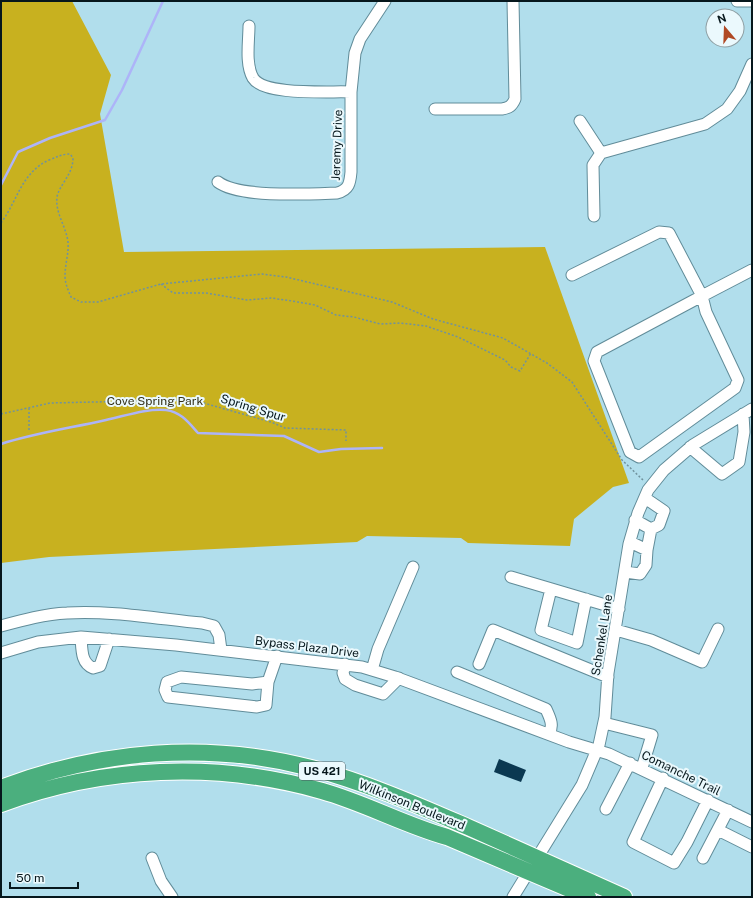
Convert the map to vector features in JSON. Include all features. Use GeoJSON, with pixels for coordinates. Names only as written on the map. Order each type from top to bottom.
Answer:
{"type":"FeatureCollection","features":[{"type":"Feature","properties":{"kind":"highway","name":"Wilkinson Boulevard"},"geometry":{"type":"LineString","coordinates":[[1,788],[21,780],[79,763],[139,754],[199,753],[256,757],[311,768],[414,804],[537,857],[624,897]]}},
{"type":"Feature","properties":{"kind":"highway","name":"Wilkinson Boulevard"},"geometry":{"type":"LineString","coordinates":[[1,804],[58,787],[112,776],[167,772],[247,776],[298,785],[346,799],[429,832],[447,837],[588,897]]}},
{"type":"Feature","properties":{"kind":"street","name":"Jeremy Drive"},"geometry":{"type":"LineString","coordinates":[[218,182],[234,189],[251,193],[337,194],[344,191],[350,183],[352,172],[351,92],[353,61],[356,47],[385,1]]}},
{"type":"Feature","properties":{"kind":"street"},"geometry":{"type":"LineString","coordinates":[[435,109],[502,109],[509,108],[513,104],[515,98],[513,1]]}},
{"type":"Feature","properties":{"kind":"street"},"geometry":{"type":"LineString","coordinates":[[737,1],[752,1]]}},
{"type":"Feature","properties":{"kind":"street"},"geometry":{"type":"LineString","coordinates":[[249,26],[249,62],[253,78],[258,83],[272,89],[351,92]]}},
{"type":"Feature","properties":{"kind":"street"},"geometry":{"type":"LineString","coordinates":[[594,216],[593,165],[601,153],[705,124],[727,109],[740,91],[752,64]]}},
{"type":"Feature","properties":{"kind":"street"},"geometry":{"type":"LineString","coordinates":[[580,121],[601,153]]}},
{"type":"Feature","properties":{"kind":"street"},"geometry":{"type":"LineString","coordinates":[[572,275],[659,232],[669,233],[702,296],[706,312],[738,380],[735,388],[639,456],[630,452],[594,361],[596,352],[702,296],[752,270]]}},
{"type":"Feature","properties":{"kind":"street"},"geometry":{"type":"LineString","coordinates":[[690,447],[722,474],[739,462],[748,411]]}},
{"type":"Feature","properties":{"kind":"street","name":"Schenkel Lane"},"geometry":{"type":"LineString","coordinates":[[513,897],[582,785],[598,750],[604,723],[608,677],[624,572],[635,520],[650,487],[664,470],[690,447],[748,411]]}},
{"type":"Feature","properties":{"kind":"street"},"geometry":{"type":"LineString","coordinates":[[645,498],[664,511],[659,525],[651,529]]}},
{"type":"Feature","properties":{"kind":"street"},"geometry":{"type":"LineString","coordinates":[[635,520],[651,529]]}},
{"type":"Feature","properties":{"kind":"street"},"geometry":{"type":"LineString","coordinates":[[624,572],[640,574],[646,565],[646,550],[651,529]]}},
{"type":"Feature","properties":{"kind":"street"},"geometry":{"type":"LineString","coordinates":[[630,542],[646,550]]}},
{"type":"Feature","properties":{"kind":"street"},"geometry":{"type":"LineString","coordinates":[[372,670],[378,649],[412,567]]}},
{"type":"Feature","properties":{"kind":"street"},"geometry":{"type":"LineString","coordinates":[[511,577],[619,609]]}},
{"type":"Feature","properties":{"kind":"street"},"geometry":{"type":"LineString","coordinates":[[551,589],[541,630],[577,643],[586,599]]}},
{"type":"Feature","properties":{"kind":"street"},"geometry":{"type":"LineString","coordinates":[[1,626],[27,618],[67,613],[96,613],[202,623],[214,626],[219,635],[221,650]]}},
{"type":"Feature","properties":{"kind":"street"},"geometry":{"type":"LineString","coordinates":[[616,630],[651,640],[702,662],[718,629]]}},
{"type":"Feature","properties":{"kind":"street"},"geometry":{"type":"LineString","coordinates":[[479,664],[493,630],[608,677]]}},
{"type":"Feature","properties":{"kind":"street"},"geometry":{"type":"LineString","coordinates":[[81,637],[82,656],[88,666],[94,668],[100,666],[109,639]]}},
{"type":"Feature","properties":{"kind":"street","name":"Bypass Plaza Drive"},"geometry":{"type":"LineString","coordinates":[[1,653],[38,642],[81,637],[221,650],[345,664],[399,678],[549,734],[598,750]]}},
{"type":"Feature","properties":{"kind":"street"},"geometry":{"type":"LineString","coordinates":[[268,682],[252,684],[181,677],[167,682],[165,690],[168,697],[257,707],[266,705],[268,682],[277,656]]}},
{"type":"Feature","properties":{"kind":"street"},"geometry":{"type":"LineString","coordinates":[[345,664],[343,673],[345,679],[355,685],[382,694],[399,678]]}},
{"type":"Feature","properties":{"kind":"street"},"geometry":{"type":"LineString","coordinates":[[457,672],[546,709],[551,720],[552,729],[549,734]]}},
{"type":"Feature","properties":{"kind":"street"},"geometry":{"type":"LineString","coordinates":[[604,723],[652,735],[642,768]]}},
{"type":"Feature","properties":{"kind":"street","name":"Comanche Trail"},"geometry":{"type":"LineString","coordinates":[[598,750],[630,762],[752,822]]}},
{"type":"Feature","properties":{"kind":"street"},"geometry":{"type":"LineString","coordinates":[[606,809],[630,762]]}},
{"type":"Feature","properties":{"kind":"street"},"geometry":{"type":"LineString","coordinates":[[663,778],[633,842],[674,864],[708,800]]}},
{"type":"Feature","properties":{"kind":"street"},"geometry":{"type":"LineString","coordinates":[[703,858],[728,810]]}},
{"type":"Feature","properties":{"kind":"street"},"geometry":{"type":"LineString","coordinates":[[718,830],[752,847]]}},
{"type":"Feature","properties":{"kind":"street"},"geometry":{"type":"LineString","coordinates":[[152,858],[161,881],[172,897]]}},
{"type":"Feature","properties":{"kind":"path"},"geometry":{"type":"LineString","coordinates":[[1,223],[27,176],[42,163],[62,154],[70,154],[73,158],[73,163],[69,176],[57,195],[57,209],[65,226],[68,243],[65,276],[71,296],[81,302],[98,302],[161,284],[262,274],[286,277],[392,302],[433,319],[503,338],[531,353],[572,382],[622,460],[650,487]]}},
{"type":"Feature","properties":{"kind":"path"},"geometry":{"type":"LineString","coordinates":[[161,284],[173,293],[206,293],[247,300],[271,298],[315,305],[336,315],[354,317],[380,324],[400,323],[426,326],[458,337],[504,360],[511,367],[520,371],[531,353]]}},
{"type":"Feature","properties":{"kind":"path","name":"Spring Spur"},"geometry":{"type":"LineString","coordinates":[[1,414],[50,403],[183,400],[200,402],[270,422],[285,428],[346,430],[346,440]]}},
{"type":"Feature","properties":{"kind":"path"},"geometry":{"type":"LineString","coordinates":[[29,430],[30,407]]}},
{"type":"Feature","properties":{"kind":"green space","name":"Cove Spring Park"},"geometry":{"type":"Polygon","coordinates":[[[1,1],[72,1],[111,75],[100,114],[124,252],[545,247],[629,483],[613,487],[574,519],[570,546],[468,543],[461,538],[367,536],[357,542],[49,557],[1,563],[1,1]]]}},
{"type":"Feature","properties":{"kind":"building"},"geometry":{"type":"Polygon","coordinates":[[[499,759],[526,770],[521,782],[494,772],[499,759]]]}},
{"type":"Feature","properties":{"kind":"waterway"},"geometry":{"type":"LineString","coordinates":[[1,185],[18,152],[50,138],[105,120],[122,90],[163,1]]}},
{"type":"Feature","properties":{"kind":"waterway"},"geometry":{"type":"LineString","coordinates":[[1,444],[136,413],[151,410],[166,410],[176,413],[188,422],[198,433],[284,436],[319,452],[341,449],[382,448]]}}]}
